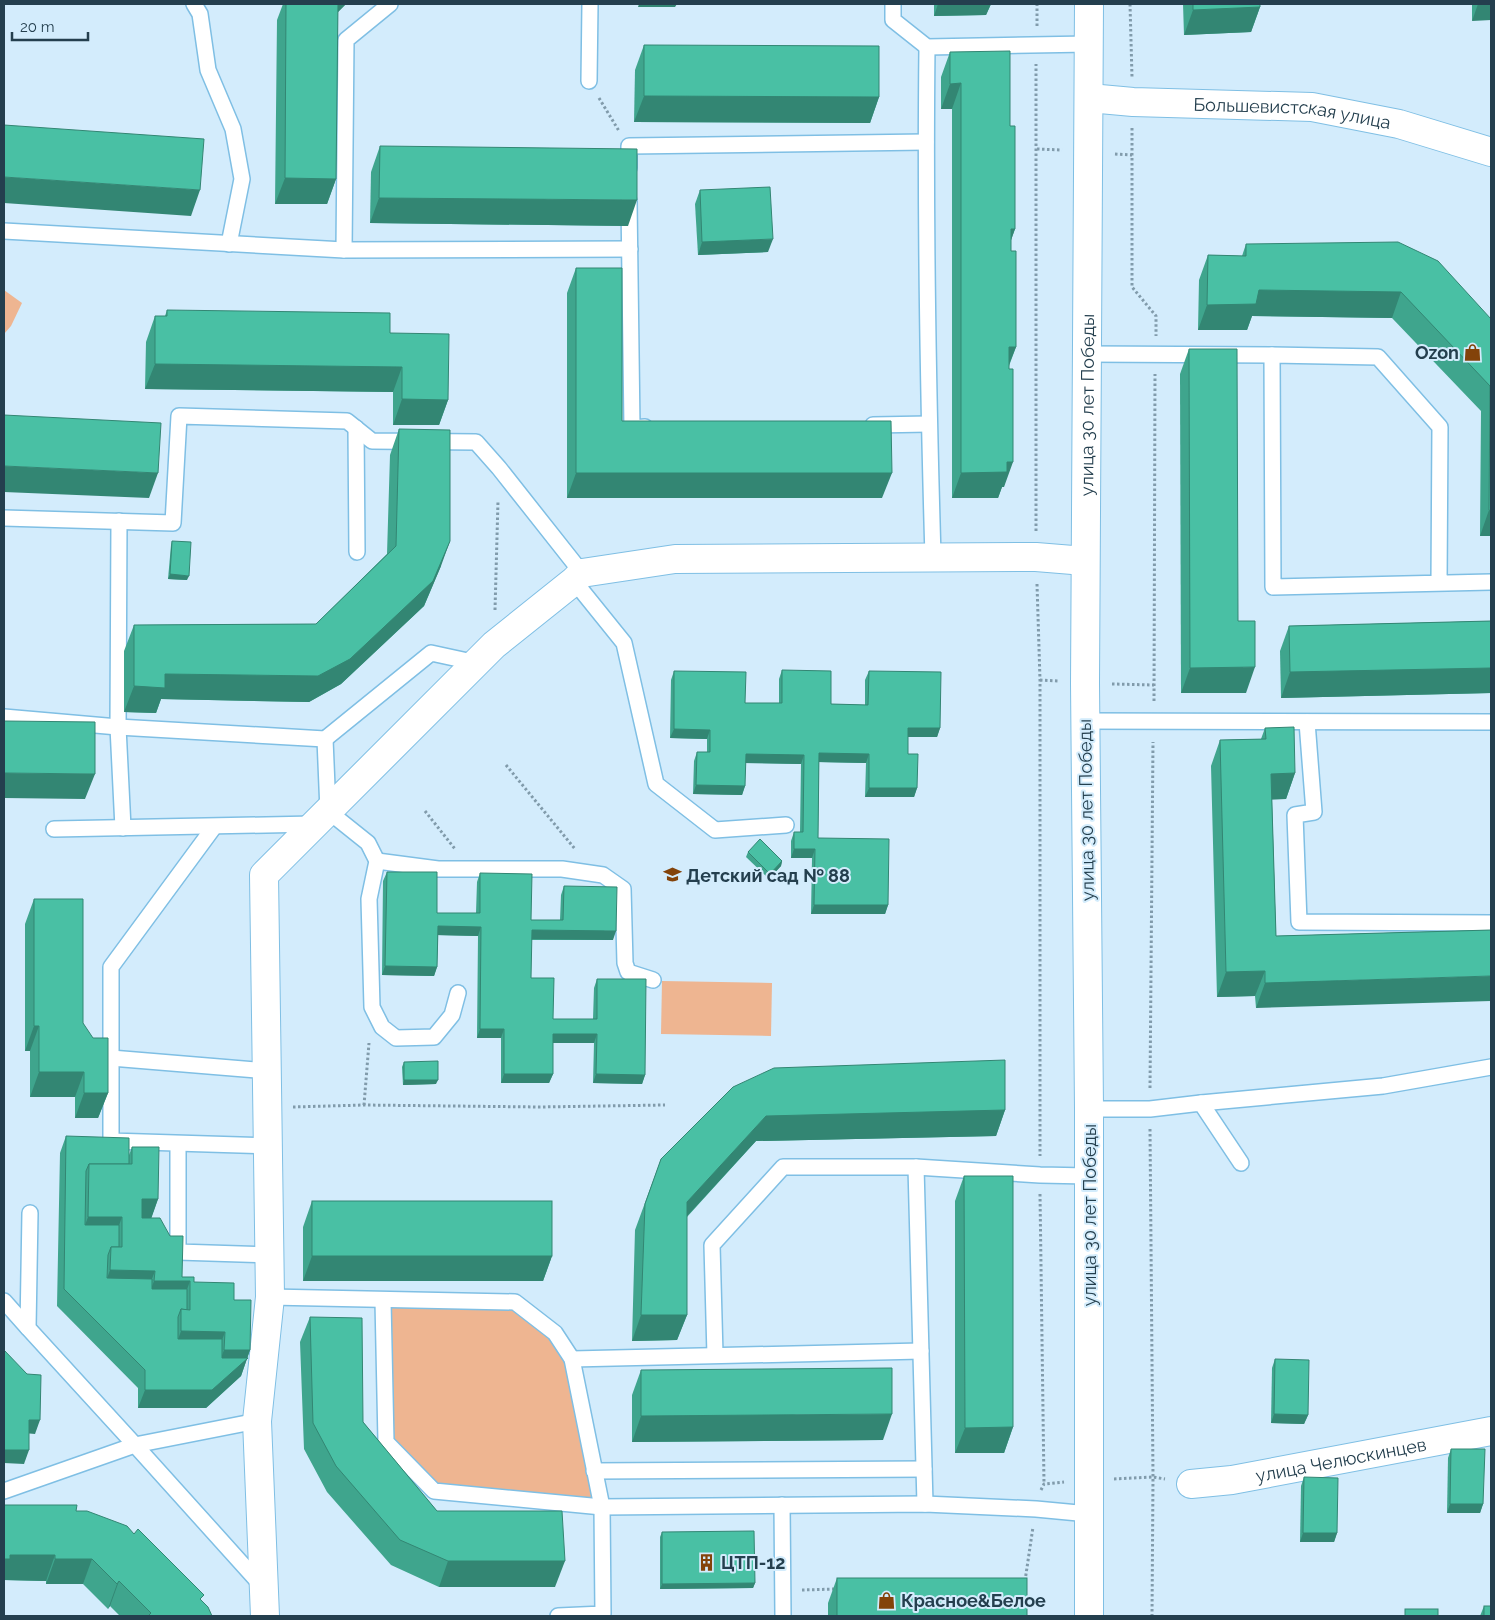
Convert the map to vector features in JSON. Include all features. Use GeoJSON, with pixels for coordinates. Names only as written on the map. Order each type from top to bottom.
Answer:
{"type":"FeatureCollection","features":[{"type":"Feature","properties":{"kind":"street","name":"улица 30 лет Победы"},"geometry":{"type":"LineString","coordinates":[[1089,4],[1085,561],[1090,1109],[1088,1176],[1089,1616]]}},
{"type":"Feature","properties":{"kind":"street","name":"Большевистская улица"},"geometry":{"type":"LineString","coordinates":[[1089,98],[1132,102],[1312,107],[1399,124],[1491,152]]}},
{"type":"Feature","properties":{"kind":"street"},"geometry":{"type":"LineString","coordinates":[[265,1616],[257,1421],[270,1297],[264,874],[486,654],[578,577],[675,559],[1036,557],[1085,561]]}},
{"type":"Feature","properties":{"kind":"street","name":"улица Челюскинцев"},"geometry":{"type":"LineString","coordinates":[[1191,1484],[1232,1480],[1491,1431]]}},
{"type":"Feature","properties":{"kind":"lane"},"geometry":{"type":"LineString","coordinates":[[194,4],[200,14],[208,70],[233,129],[242,179],[229,244]]}},
{"type":"Feature","properties":{"kind":"lane"},"geometry":{"type":"LineString","coordinates":[[344,250],[346,40],[390,4]]}},
{"type":"Feature","properties":{"kind":"lane"},"geometry":{"type":"LineString","coordinates":[[589,81],[590,4]]}},
{"type":"Feature","properties":{"kind":"lane"},"geometry":{"type":"LineString","coordinates":[[893,4],[893,20],[927,47],[1089,44]]}},
{"type":"Feature","properties":{"kind":"lane"},"geometry":{"type":"LineString","coordinates":[[927,47],[926,142],[929,424],[933,557]]}},
{"type":"Feature","properties":{"kind":"lane"},"geometry":{"type":"LineString","coordinates":[[662,427],[632,428],[629,146],[926,142]]}},
{"type":"Feature","properties":{"kind":"lane"},"geometry":{"type":"LineString","coordinates":[[4,231],[344,250],[630,249]]}},
{"type":"Feature","properties":{"kind":"lane"},"geometry":{"type":"LineString","coordinates":[[1086,354],[1378,357],[1440,427],[1439,583]]}},
{"type":"Feature","properties":{"kind":"lane"},"geometry":{"type":"LineString","coordinates":[[1272,355],[1273,587],[1491,582]]}},
{"type":"Feature","properties":{"kind":"lane"},"geometry":{"type":"LineString","coordinates":[[4,518],[173,523],[179,416],[347,421],[372,441],[476,442],[499,468],[624,643],[656,784],[715,830],[786,825]]}},
{"type":"Feature","properties":{"kind":"lane"},"geometry":{"type":"LineString","coordinates":[[860,425],[929,424]]}},
{"type":"Feature","properties":{"kind":"lane"},"geometry":{"type":"LineString","coordinates":[[356,428],[357,552]]}},
{"type":"Feature","properties":{"kind":"lane"},"geometry":{"type":"LineString","coordinates":[[119,521],[118,727],[123,828]]}},
{"type":"Feature","properties":{"kind":"lane"},"geometry":{"type":"LineString","coordinates":[[4,717],[118,727],[325,739],[431,653],[486,654]]}},
{"type":"Feature","properties":{"kind":"lane"},"geometry":{"type":"LineString","coordinates":[[1086,721],[1491,722]]}},
{"type":"Feature","properties":{"kind":"lane"},"geometry":{"type":"LineString","coordinates":[[1307,722],[1314,812],[1295,815],[1299,922],[1491,923]]}},
{"type":"Feature","properties":{"kind":"lane"},"geometry":{"type":"LineString","coordinates":[[321,818],[325,739]]}},
{"type":"Feature","properties":{"kind":"lane"},"geometry":{"type":"LineString","coordinates":[[54,829],[214,827],[321,818],[368,843],[377,861],[369,899],[372,1007],[382,1028],[396,1038],[434,1037],[452,1015],[458,993]]}},
{"type":"Feature","properties":{"kind":"lane"},"geometry":{"type":"LineString","coordinates":[[214,827],[111,967],[111,1141],[268,1146]]}},
{"type":"Feature","properties":{"kind":"lane"},"geometry":{"type":"LineString","coordinates":[[377,861],[438,869],[562,869],[603,875],[623,889],[625,963],[628,972],[653,980]]}},
{"type":"Feature","properties":{"kind":"lane"},"geometry":{"type":"LineString","coordinates":[[111,1058],[267,1072]]}},
{"type":"Feature","properties":{"kind":"lane"},"geometry":{"type":"LineString","coordinates":[[1090,1109],[1150,1108],[1383,1086],[1491,1067]]}},
{"type":"Feature","properties":{"kind":"lane"},"geometry":{"type":"LineString","coordinates":[[1201,1103],[1241,1163]]}},
{"type":"Feature","properties":{"kind":"lane"},"geometry":{"type":"LineString","coordinates":[[178,1144],[178,1252],[269,1256]]}},
{"type":"Feature","properties":{"kind":"lane"},"geometry":{"type":"LineString","coordinates":[[714,1355],[712,1245],[783,1167],[916,1167],[1040,1175],[1088,1176]]}},
{"type":"Feature","properties":{"kind":"lane"},"geometry":{"type":"LineString","coordinates":[[916,1167],[925,1504]]}},
{"type":"Feature","properties":{"kind":"lane"},"geometry":{"type":"LineString","coordinates":[[28,1328],[30,1213]]}},
{"type":"Feature","properties":{"kind":"lane"},"geometry":{"type":"LineString","coordinates":[[270,1297],[515,1302],[555,1333],[572,1359],[602,1507],[603,1614],[558,1616]]}},
{"type":"Feature","properties":{"kind":"lane"},"geometry":{"type":"LineString","coordinates":[[383,1300],[386,1442],[434,1491],[602,1507],[925,1504],[1036,1509],[1089,1514]]}},
{"type":"Feature","properties":{"kind":"lane"},"geometry":{"type":"LineString","coordinates":[[4,1301],[264,1587]]}},
{"type":"Feature","properties":{"kind":"lane"},"geometry":{"type":"LineString","coordinates":[[572,1359],[921,1351]]}},
{"type":"Feature","properties":{"kind":"lane"},"geometry":{"type":"LineString","coordinates":[[4,1491],[135,1445],[257,1421]]}},
{"type":"Feature","properties":{"kind":"lane"},"geometry":{"type":"LineString","coordinates":[[594,1471],[924,1469]]}},
{"type":"Feature","properties":{"kind":"lane"},"geometry":{"type":"LineString","coordinates":[[782,1505],[783,1616]]}},
{"type":"Feature","properties":{"kind":"path"},"geometry":{"type":"LineString","coordinates":[[1025,1588],[1036,1509],[1044,1484],[1040,1175],[1040,680],[1036,557],[1037,4]]}},
{"type":"Feature","properties":{"kind":"path"},"geometry":{"type":"LineString","coordinates":[[1130,4],[1132,286],[1156,316]]}},
{"type":"Feature","properties":{"kind":"path"},"geometry":{"type":"LineString","coordinates":[[589,81],[629,146]]}},
{"type":"Feature","properties":{"kind":"path"},"geometry":{"type":"LineString","coordinates":[[486,654],[499,468]]}},
{"type":"Feature","properties":{"kind":"path"},"geometry":{"type":"LineString","coordinates":[[506,765],[595,873]]}},
{"type":"Feature","properties":{"kind":"path"},"geometry":{"type":"LineString","coordinates":[[425,811],[472,869]]}},
{"type":"Feature","properties":{"kind":"path"},"geometry":{"type":"LineString","coordinates":[[364,1105],[372,1007]]}},
{"type":"Feature","properties":{"kind":"path"},"geometry":{"type":"LineString","coordinates":[[267,1106],[665,1105]]}},
{"type":"Feature","properties":{"kind":"path"},"geometry":{"type":"LineString","coordinates":[[1150,1108],[1153,1477],[1152,1616]]}},
{"type":"Feature","properties":{"kind":"path"},"geometry":{"type":"LineString","coordinates":[[1108,1479],[1153,1477],[1191,1484]]}},
{"type":"Feature","properties":{"kind":"path"},"geometry":{"type":"LineString","coordinates":[[1044,1484],[1070,1482]]}},
{"type":"Feature","properties":{"kind":"path"},"geometry":{"type":"LineString","coordinates":[[1015,1580],[1025,1579]]}},
{"type":"Feature","properties":{"kind":"path"},"geometry":{"type":"LineString","coordinates":[[797,1590],[837,1588]]}},
{"type":"Feature","properties":{"kind":"shaded area"},"geometry":{"type":"Polygon","coordinates":[[[4,290],[22,303],[11,326],[4,334],[4,290]]]}},
{"type":"Feature","properties":{"kind":"shaded area"},"geometry":{"type":"Polygon","coordinates":[[[662,981],[772,983],[771,1036],[661,1034],[662,981]]]}},
{"type":"Feature","properties":{"kind":"shaded area"},"geometry":{"type":"Polygon","coordinates":[[[383,1301],[515,1302],[572,1359],[602,1507],[434,1491],[386,1442],[383,1301]]]}},
{"type":"Feature","properties":{"kind":"building"},"geometry":{"type":"Polygon","coordinates":[[[286,4],[338,4],[336,179],[285,178],[286,4]]]}},
{"type":"Feature","properties":{"kind":"building"},"geometry":{"type":"Polygon","coordinates":[[[1193,4],[1260,4],[1260,7],[1193,10],[1193,4]]]}},
{"type":"Feature","properties":{"kind":"building"},"geometry":{"type":"Polygon","coordinates":[[[644,45],[879,46],[879,97],[644,96],[644,45]]]}},
{"type":"Feature","properties":{"kind":"building"},"geometry":{"type":"Polygon","coordinates":[[[1010,51],[1010,126],[1015,126],[1015,229],[1011,229],[1011,251],[1016,251],[1016,347],[1009,347],[1009,369],[1013,369],[1013,462],[1007,462],[1007,472],[961,473],[961,83],[950,84],[950,52],[1010,51]]]}},
{"type":"Feature","properties":{"kind":"building"},"geometry":{"type":"Polygon","coordinates":[[[4,125],[204,139],[200,190],[4,177],[4,125]]]}},
{"type":"Feature","properties":{"kind":"building"},"geometry":{"type":"Polygon","coordinates":[[[380,146],[637,149],[637,200],[379,198],[380,146]]]}},
{"type":"Feature","properties":{"kind":"building"},"geometry":{"type":"Polygon","coordinates":[[[770,187],[773,239],[702,242],[700,190],[770,187]]]}},
{"type":"Feature","properties":{"kind":"building"},"geometry":{"type":"Polygon","coordinates":[[[1398,242],[1438,261],[1491,319],[1491,511],[1489,510],[1490,386],[1401,292],[1259,290],[1256,304],[1207,305],[1208,255],[1246,256],[1246,244],[1398,242]]]}},
{"type":"Feature","properties":{"kind":"building"},"geometry":{"type":"Polygon","coordinates":[[[576,268],[622,268],[622,421],[891,421],[892,473],[576,473],[576,268]]]}},
{"type":"Feature","properties":{"kind":"building"},"geometry":{"type":"Polygon","coordinates":[[[167,310],[390,313],[390,333],[449,334],[448,400],[402,399],[402,367],[155,364],[155,316],[167,316],[167,310]]]}},
{"type":"Feature","properties":{"kind":"building"},"geometry":{"type":"Polygon","coordinates":[[[1189,349],[1237,349],[1238,621],[1255,621],[1255,667],[1190,668],[1189,349]]]}},
{"type":"Feature","properties":{"kind":"building"},"geometry":{"type":"Polygon","coordinates":[[[4,415],[161,423],[158,473],[4,466],[4,415]]]}},
{"type":"Feature","properties":{"kind":"building"},"geometry":{"type":"Polygon","coordinates":[[[399,429],[450,430],[450,541],[433,581],[350,659],[318,676],[165,674],[165,688],[134,686],[134,625],[316,624],[396,546],[399,429]]]}},
{"type":"Feature","properties":{"kind":"building"},"geometry":{"type":"Polygon","coordinates":[[[172,541],[191,542],[189,576],[170,574],[172,541]]]}},
{"type":"Feature","properties":{"kind":"building"},"geometry":{"type":"Polygon","coordinates":[[[1491,621],[1491,668],[1290,672],[1289,626],[1491,621]]]}},
{"type":"Feature","properties":{"kind":"building"},"geometry":{"type":"Polygon","coordinates":[[[782,670],[831,671],[831,704],[868,705],[869,671],[941,672],[940,728],[908,728],[908,754],[918,754],[917,788],[869,788],[869,754],[819,753],[818,838],[889,839],[888,905],[814,905],[815,849],[794,849],[794,832],[803,832],[804,755],[746,754],[745,786],[696,785],[697,752],[710,752],[710,730],[674,729],[674,671],[746,672],[745,703],[782,703],[782,670]]]}},
{"type":"Feature","properties":{"kind":"building"},"geometry":{"type":"Polygon","coordinates":[[[4,721],[95,722],[95,774],[4,773],[4,721]]]}},
{"type":"Feature","properties":{"kind":"building"},"geometry":{"type":"Polygon","coordinates":[[[1294,727],[1295,773],[1271,774],[1276,936],[1491,930],[1491,976],[1265,983],[1265,971],[1226,972],[1220,740],[1266,739],[1265,728],[1294,727]]]}},
{"type":"Feature","properties":{"kind":"building"},"geometry":{"type":"Polygon","coordinates":[[[760,839],[782,861],[770,874],[748,852],[760,839]]]}},
{"type":"Feature","properties":{"kind":"building"},"geometry":{"type":"Polygon","coordinates":[[[387,872],[437,872],[437,913],[480,913],[480,873],[532,874],[531,920],[563,920],[564,886],[617,887],[616,931],[532,930],[531,978],[554,978],[553,1019],[597,1019],[597,979],[646,979],[645,1075],[596,1074],[597,1034],[553,1034],[553,1074],[504,1074],[504,1029],[480,1029],[481,927],[438,926],[437,967],[385,966],[387,872]]]}},
{"type":"Feature","properties":{"kind":"building"},"geometry":{"type":"Polygon","coordinates":[[[34,899],[83,899],[83,1023],[93,1038],[108,1038],[108,1093],[84,1093],[84,1072],[39,1072],[39,1026],[34,1026],[34,899]]]}},
{"type":"Feature","properties":{"kind":"building"},"geometry":{"type":"Polygon","coordinates":[[[1005,1060],[1005,1110],[766,1116],[687,1202],[687,1315],[641,1315],[645,1204],[661,1159],[733,1087],[774,1068],[1005,1060]]]}},
{"type":"Feature","properties":{"kind":"building"},"geometry":{"type":"Polygon","coordinates":[[[438,1061],[438,1080],[404,1080],[404,1062],[438,1061]]]}},
{"type":"Feature","properties":{"kind":"building"},"geometry":{"type":"Polygon","coordinates":[[[66,1136],[129,1138],[129,1164],[89,1164],[86,1171],[85,1225],[119,1225],[119,1247],[111,1247],[108,1255],[107,1278],[152,1279],[152,1289],[187,1289],[187,1310],[181,1309],[178,1317],[178,1339],[222,1339],[222,1358],[248,1358],[212,1390],[145,1390],[145,1370],[64,1289],[66,1136]]]}},
{"type":"Feature","properties":{"kind":"building"},"geometry":{"type":"Polygon","coordinates":[[[132,1147],[159,1147],[158,1199],[142,1199],[142,1218],[160,1218],[170,1236],[183,1236],[182,1277],[194,1277],[194,1282],[234,1283],[234,1300],[251,1300],[250,1350],[224,1350],[225,1332],[181,1331],[181,1309],[190,1310],[190,1281],[154,1281],[155,1271],[110,1270],[111,1247],[122,1247],[122,1217],[88,1217],[89,1164],[132,1164],[132,1147]]]}},
{"type":"Feature","properties":{"kind":"building"},"geometry":{"type":"Polygon","coordinates":[[[964,1176],[1013,1176],[1013,1427],[965,1428],[964,1176]]]}},
{"type":"Feature","properties":{"kind":"building"},"geometry":{"type":"Polygon","coordinates":[[[312,1201],[552,1201],[552,1256],[312,1256],[312,1201]]]}},
{"type":"Feature","properties":{"kind":"building"},"geometry":{"type":"Polygon","coordinates":[[[310,1317],[362,1318],[363,1422],[437,1511],[562,1511],[565,1561],[448,1561],[400,1540],[336,1466],[313,1423],[310,1317]]]}},
{"type":"Feature","properties":{"kind":"building"},"geometry":{"type":"Polygon","coordinates":[[[4,1350],[27,1374],[41,1375],[40,1420],[29,1420],[29,1450],[4,1450],[4,1350]]]}},
{"type":"Feature","properties":{"kind":"building"},"geometry":{"type":"Polygon","coordinates":[[[1275,1359],[1309,1360],[1308,1415],[1274,1414],[1275,1359]]]}},
{"type":"Feature","properties":{"kind":"building"},"geometry":{"type":"Polygon","coordinates":[[[892,1368],[892,1414],[641,1416],[641,1370],[892,1368]]]}},
{"type":"Feature","properties":{"kind":"building"},"geometry":{"type":"Polygon","coordinates":[[[1451,1449],[1485,1449],[1483,1504],[1450,1504],[1451,1449]]]}},
{"type":"Feature","properties":{"kind":"building"},"geometry":{"type":"Polygon","coordinates":[[[1304,1477],[1338,1478],[1337,1533],[1303,1533],[1304,1477]]]}},
{"type":"Feature","properties":{"kind":"building"},"geometry":{"type":"Polygon","coordinates":[[[4,1505],[77,1505],[76,1511],[87,1511],[127,1526],[134,1534],[138,1529],[204,1595],[200,1599],[208,1607],[212,1616],[149,1616],[151,1613],[119,1581],[117,1584],[92,1559],[55,1559],[55,1555],[10,1555],[10,1559],[4,1559],[4,1505]]]}},
{"type":"Feature","properties":{"kind":"building","name":"ЦТП-12"},"geometry":{"type":"Polygon","coordinates":[[[754,1531],[755,1583],[662,1584],[662,1532],[754,1531]]]}},
{"type":"Feature","properties":{"kind":"building"},"geometry":{"type":"Polygon","coordinates":[[[837,1578],[1027,1578],[1027,1616],[837,1616],[837,1578]]]}},
{"type":"Feature","properties":{"kind":"building"},"geometry":{"type":"Polygon","coordinates":[[[1484,1606],[1491,1606],[1491,1616],[1484,1616],[1484,1606]]]}},
{"type":"Feature","properties":{"kind":"building"},"geometry":{"type":"Polygon","coordinates":[[[1405,1609],[1438,1609],[1438,1616],[1405,1616],[1405,1609]]]}},
{"type":"Feature","properties":{"kind":"place","name":"Ozon"},"geometry":{"type":"Point","coordinates":[1473,352]}},
{"type":"Feature","properties":{"kind":"place","name":"Детский сад № 88"},"geometry":{"type":"Point","coordinates":[672,875]}},
{"type":"Feature","properties":{"kind":"place","name":"ЦТП-12"},"geometry":{"type":"Point","coordinates":[707,1562]}},
{"type":"Feature","properties":{"kind":"place","name":"Красное&Белое"},"geometry":{"type":"Point","coordinates":[887,1600]}}]}
